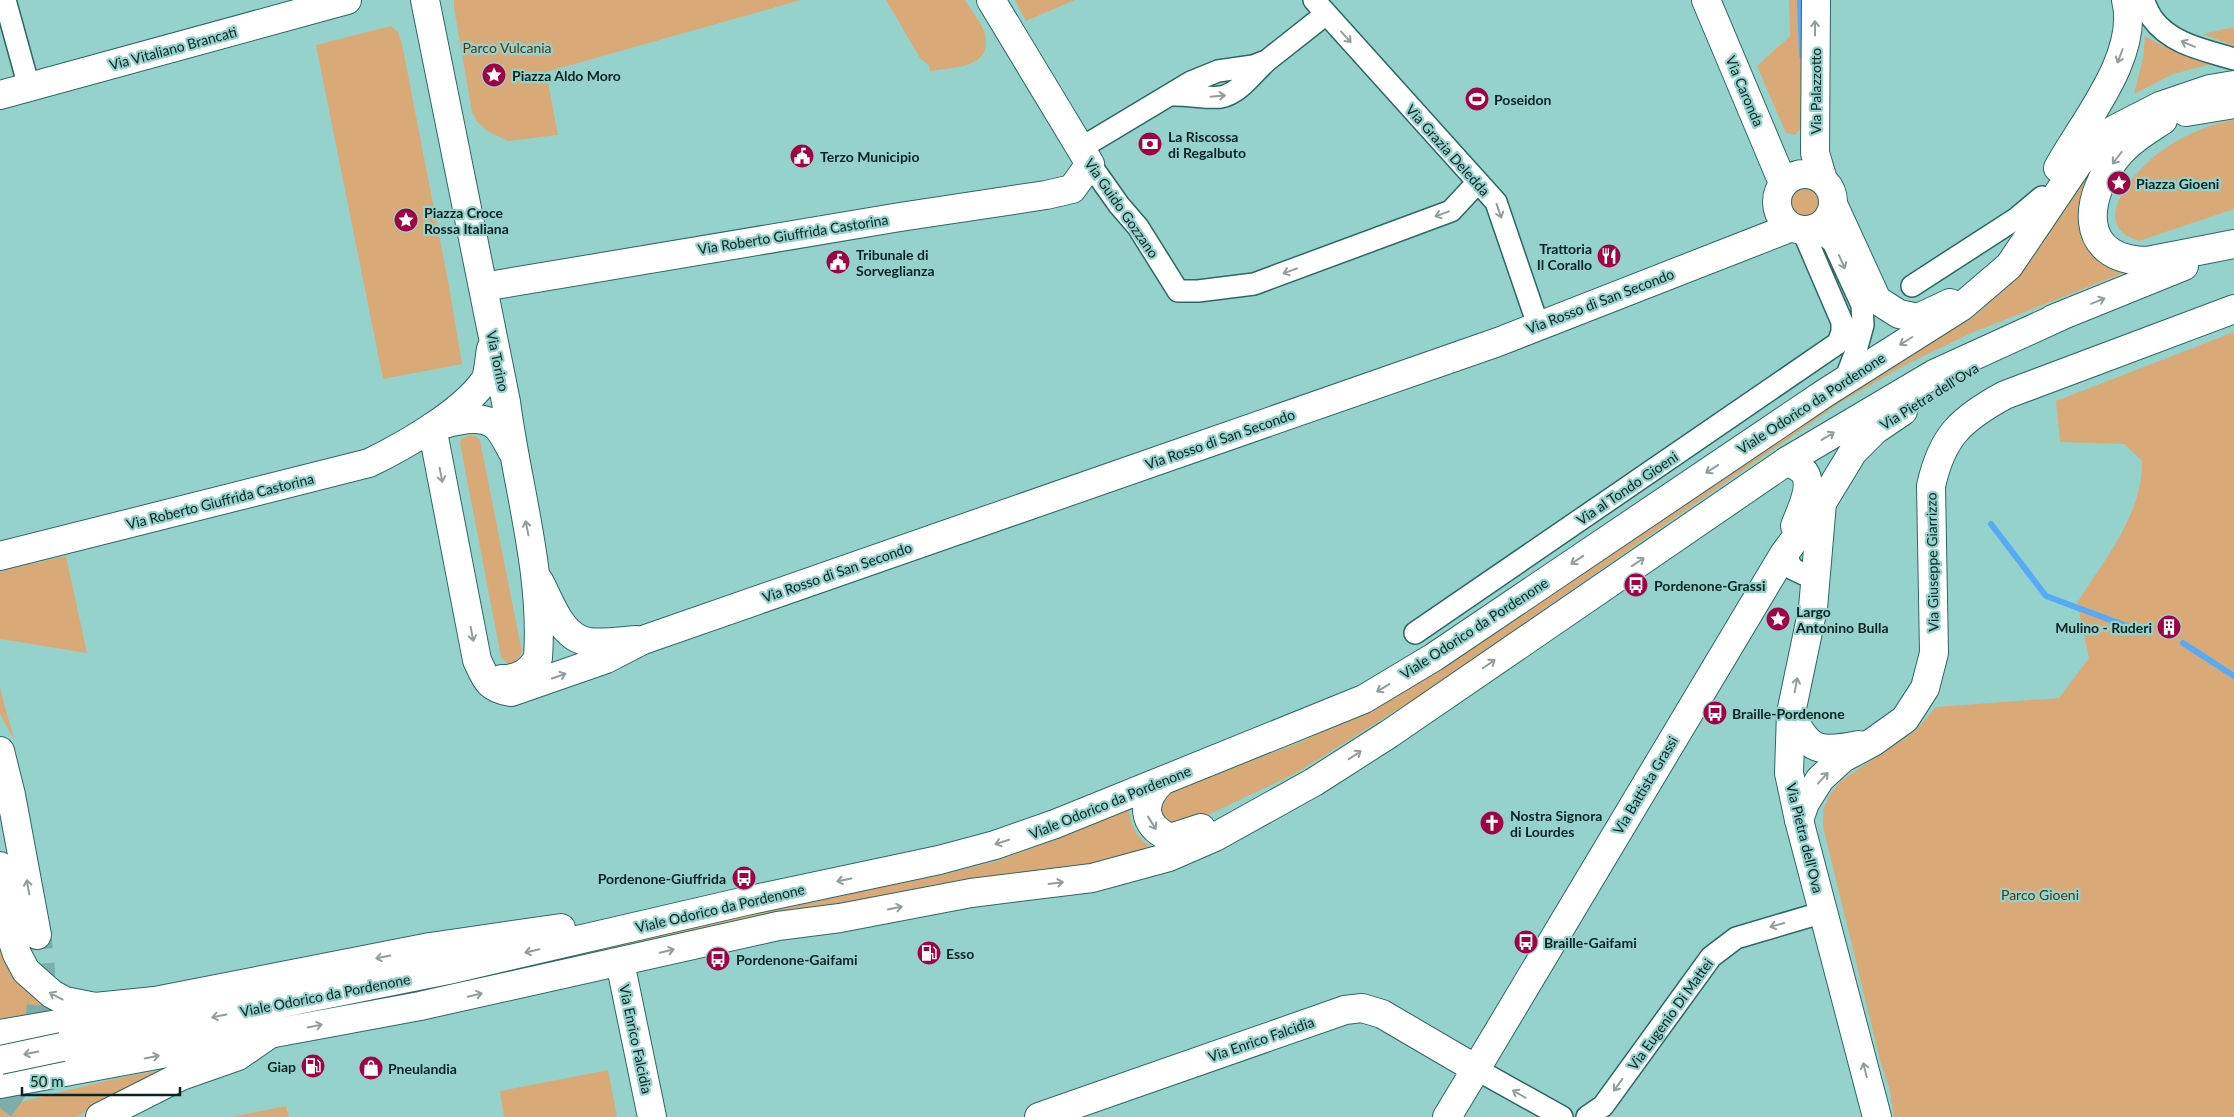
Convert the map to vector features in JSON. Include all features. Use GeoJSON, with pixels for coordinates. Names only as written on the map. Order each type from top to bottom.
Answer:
{"type":"FeatureCollection","features":[{"type":"Feature","properties":{"kind":"main road","name":"Via Vitaliano Brancati"},"geometry":{"type":"LineString","coordinates":[[0,95],[347,0]]}},
{"type":"Feature","properties":{"kind":"main road","name":"Via Torino"},"geometry":{"type":"LineString","coordinates":[[425,0],[506,402],[512,451],[536,576],[538,658],[532,668],[522,676],[511,679],[492,677],[489,679]]}},
{"type":"Feature","properties":{"kind":"main road","name":"Via Guido Gozzano"},"geometry":{"type":"LineString","coordinates":[[991,0],[1086,156]]}},
{"type":"Feature","properties":{"kind":"main road","name":"Via Caronda"},"geometry":{"type":"LineString","coordinates":[[1706,0],[1784,183]]}},
{"type":"Feature","properties":{"kind":"main road","name":"Via Palazzotto"},"geometry":{"type":"LineString","coordinates":[[1816,0],[1815,154],[1828,192],[1877,300],[1899,314],[1918,318],[1988,284]]}},
{"type":"Feature","properties":{"kind":"main road"},"geometry":{"type":"LineString","coordinates":[[2025,245],[2042,197],[2110,80],[2128,32],[2126,0]]}},
{"type":"Feature","properties":{"kind":"main road"},"geometry":{"type":"LineString","coordinates":[[2025,245],[2078,164],[2099,140],[2115,129],[2160,106],[2222,87]]}},
{"type":"Feature","properties":{"kind":"main road"},"geometry":{"type":"LineString","coordinates":[[2222,87],[2168,117],[2136,139],[2120,153],[2098,188],[2093,205],[2094,227],[2100,244],[2114,255],[2133,261],[2147,261],[2234,245]]}},
{"type":"Feature","properties":{"kind":"main road"},"geometry":{"type":"LineString","coordinates":[[2115,129],[2202,108],[2234,104]]}},
{"type":"Feature","properties":{"kind":"main road","name":"Via Roberto Giuffrida Castorina"},"geometry":{"type":"LineString","coordinates":[[483,287],[900,216],[1046,195],[1072,189],[1086,156]]}},
{"type":"Feature","properties":{"kind":"main road"},"geometry":{"type":"LineString","coordinates":[[1804,173],[1816,175],[1828,192],[1832,210],[1825,222],[1801,228],[1785,222],[1777,207],[1779,190],[1793,176],[1804,173]]}},
{"type":"Feature","properties":{"kind":"main road","name":"Via Rosso di San Secondo"},"geometry":{"type":"LineString","coordinates":[[643,640],[1488,345],[1801,228]]}},
{"type":"Feature","properties":{"kind":"main road","name":"Viale Odorico da Pordenone"},"geometry":{"type":"LineString","coordinates":[[0,1060],[448,970],[746,901],[938,860],[1029,834],[1162,781],[1364,699],[1434,657],[1845,380],[1960,307],[2010,266],[2025,245]]}},
{"type":"Feature","properties":{"kind":"main road"},"geometry":{"type":"LineString","coordinates":[[2057,318],[2234,245]]}},
{"type":"Feature","properties":{"kind":"main road","name":"Via Giuseppe Giarrizzo"},"geometry":{"type":"LineString","coordinates":[[1799,820],[1805,803],[1820,779],[1843,758],[1873,742],[1905,719],[1925,688],[1934,653],[1931,486],[1935,467],[1946,443],[1960,424],[1975,412],[2005,395],[2234,309]]}},
{"type":"Feature","properties":{"kind":"main road","name":"Viale Odorico da Pordenone"},"geometry":{"type":"LineString","coordinates":[[70,1073],[470,996],[778,926],[840,918],[971,893],[1092,878],[1131,869],[1169,857],[1215,837],[1314,782],[1388,734],[1786,462],[1934,374],[2057,318]]}},
{"type":"Feature","properties":{"kind":"main road","name":"Via Pietra dell'Ova"},"geometry":{"type":"LineString","coordinates":[[1877,1117],[1799,820],[1789,773],[1790,713],[1813,608],[1822,504],[1853,452],[1875,430],[1916,401],[2057,318]]}},
{"type":"Feature","properties":{"kind":"main road","name":"Via Roberto Giuffrida Castorina"},"geometry":{"type":"LineString","coordinates":[[0,556],[369,463],[404,446],[432,427],[485,382],[493,341]]}},
{"type":"Feature","properties":{"kind":"main road"},"geometry":{"type":"LineString","coordinates":[[512,451],[497,427],[482,420],[468,419],[432,427],[474,644],[489,679],[511,692],[606,659],[643,640]]}},
{"type":"Feature","properties":{"kind":"main road"},"geometry":{"type":"LineString","coordinates":[[1784,554],[1808,485],[1801,468],[1786,462]]}},
{"type":"Feature","properties":{"kind":"main road"},"geometry":{"type":"LineString","coordinates":[[1784,554],[1822,504]]}},
{"type":"Feature","properties":{"kind":"main road","name":"Via Battista Grassi"},"geometry":{"type":"LineString","coordinates":[[1448,1117],[1784,554]]}},
{"type":"Feature","properties":{"kind":"main road"},"geometry":{"type":"LineString","coordinates":[[536,576],[564,628],[575,638],[589,642],[643,640]]}},
{"type":"Feature","properties":{"kind":"main road"},"geometry":{"type":"LineString","coordinates":[[1790,713],[1797,728],[1811,745],[1824,750],[1873,742]]}},
{"type":"Feature","properties":{"kind":"main road"},"geometry":{"type":"LineString","coordinates":[[0,751],[11,795],[37,935]]}},
{"type":"Feature","properties":{"kind":"main road"},"geometry":{"type":"LineString","coordinates":[[1162,781],[1154,789],[1148,803],[1147,814],[1150,824],[1159,833],[1170,838],[1184,835],[1314,782]]}},
{"type":"Feature","properties":{"kind":"main road"},"geometry":{"type":"LineString","coordinates":[[0,866],[8,921],[17,954],[26,971],[43,989],[65,1001],[95,1007],[155,1002]]}},
{"type":"Feature","properties":{"kind":"main road"},"geometry":{"type":"LineString","coordinates":[[0,1034],[98,1017],[155,1002],[430,947],[746,901]]}},
{"type":"Feature","properties":{"kind":"main road","name":"Via Enrico Falcidia"},"geometry":{"type":"LineString","coordinates":[[620,962],[652,1117]]}},
{"type":"Feature","properties":{"kind":"main road","name":"Via Enrico Falcidia"},"geometry":{"type":"LineString","coordinates":[[1039,1117],[1345,1010],[1362,1008],[1382,1014],[1476,1069]]}},
{"type":"Feature","properties":{"kind":"main road"},"geometry":{"type":"LineString","coordinates":[[100,1117],[181,1076],[238,1056],[267,1036]]}},
{"type":"Feature","properties":{"kind":"main road"},"geometry":{"type":"LineString","coordinates":[[0,1084],[70,1073]]}},
{"type":"Feature","properties":{"kind":"main road"},"geometry":{"type":"LineString","coordinates":[[0,1093],[70,1073]]}},
{"type":"Feature","properties":{"kind":"street"},"geometry":{"type":"LineString","coordinates":[[5,0],[29,87]]}},
{"type":"Feature","properties":{"kind":"street"},"geometry":{"type":"LineString","coordinates":[[2143,0],[2151,17],[2170,36],[2188,45],[2234,60]]}},
{"type":"Feature","properties":{"kind":"street"},"geometry":{"type":"LineString","coordinates":[[1086,156],[1169,95],[1191,82],[1218,71],[1253,66],[1266,61],[1320,7]]}},
{"type":"Feature","properties":{"kind":"street","name":"Via Grazia Deledda"},"geometry":{"type":"LineString","coordinates":[[1320,7],[1496,202],[1538,325]]}},
{"type":"Feature","properties":{"kind":"street","name":"Via Guido Gozzano"},"geometry":{"type":"LineString","coordinates":[[1086,156],[1119,205],[1138,227],[1178,291],[1254,284],[1450,211],[1478,182]]}},
{"type":"Feature","properties":{"kind":"street"},"geometry":{"type":"LineString","coordinates":[[1912,286],[2017,218],[2042,197]]}},
{"type":"Feature","properties":{"kind":"street"},"geometry":{"type":"LineString","coordinates":[[1801,228],[1826,236],[1833,242],[1862,305],[1863,325],[1845,380]]}},
{"type":"Feature","properties":{"kind":"street","name":"Via al Tondo Gioeni"},"geometry":{"type":"LineString","coordinates":[[1415,633],[1838,342],[1842,332],[1842,322],[1801,228]]}},
{"type":"Feature","properties":{"kind":"street"},"geometry":{"type":"LineString","coordinates":[[1784,554],[1793,569],[1816,580]]}},
{"type":"Feature","properties":{"kind":"street","name":"Via Eugenio Di Mattei"},"geometry":{"type":"LineString","coordinates":[[1587,1117],[1603,1106],[1711,957],[1736,938],[1824,912]]}},
{"type":"Feature","properties":{"kind":"street"},"geometry":{"type":"LineString","coordinates":[[1476,1069],[1562,1117]]}},
{"type":"Feature","properties":{"kind":"green space","name":"Parco Vulcania"},"geometry":{"type":"Polygon","coordinates":[[[454,0],[801,0],[546,72],[558,135],[508,141],[489,132],[478,123],[472,112],[454,0]]]}},
{"type":"Feature","properties":{"kind":"green space"},"geometry":{"type":"Polygon","coordinates":[[[886,0],[965,0],[984,30],[986,45],[983,54],[977,60],[960,67],[930,71],[929,66],[920,58],[886,0]]]}},
{"type":"Feature","properties":{"kind":"green space"},"geometry":{"type":"Polygon","coordinates":[[[1015,0],[1075,0],[1026,21],[1015,0]]]}},
{"type":"Feature","properties":{"kind":"green space"},"geometry":{"type":"Polygon","coordinates":[[[1789,0],[1798,0],[1804,125],[1795,135],[1786,133],[1757,66],[1790,36],[1789,0]]]}},
{"type":"Feature","properties":{"kind":"green space"},"geometry":{"type":"Polygon","coordinates":[[[391,26],[398,32],[402,44],[449,286],[462,364],[383,379],[316,45],[391,26]]]}},
{"type":"Feature","properties":{"kind":"green space"},"geometry":{"type":"Polygon","coordinates":[[[2234,27],[2234,46],[2203,34],[2234,27]]]}},
{"type":"Feature","properties":{"kind":"green space"},"geometry":{"type":"Polygon","coordinates":[[[2145,36],[2163,46],[2216,63],[2173,74],[2134,94],[2143,58],[2145,36]]]}},
{"type":"Feature","properties":{"kind":"green space"},"geometry":{"type":"Polygon","coordinates":[[[2234,120],[2234,209],[2139,241],[2123,233],[2116,222],[2116,208],[2122,194],[2143,166],[2167,147],[2183,138],[2199,130],[2234,120]]]}},
{"type":"Feature","properties":{"kind":"green space"},"geometry":{"type":"Polygon","coordinates":[[[2099,159],[2087,192],[2114,268],[2126,272],[1969,334],[1907,364],[1840,403],[1419,696],[1298,772],[1185,826],[1172,827],[1156,807],[1165,794],[1303,741],[1375,706],[1428,676],[1518,617],[1761,450],[1925,345],[1971,319],[1999,294],[2061,207],[2099,159]]]}},
{"type":"Feature","properties":{"kind":"green space"},"geometry":{"type":"Polygon","coordinates":[[[1805,187],[1816,191],[1820,202],[1816,213],[1805,217],[1794,213],[1790,202],[1794,191],[1805,187]]]}},
{"type":"Feature","properties":{"kind":"green space","name":"Parco Gioeni"},"geometry":{"type":"Polygon","coordinates":[[[2234,332],[2234,1117],[1894,1117],[1889,1087],[1881,1064],[1823,827],[1823,810],[1830,794],[1842,780],[1915,731],[1936,707],[2059,698],[2089,658],[2077,603],[2110,553],[2129,518],[2141,481],[2142,461],[2124,444],[2060,442],[2056,401],[2234,332]]]}},
{"type":"Feature","properties":{"kind":"green space"},"geometry":{"type":"Polygon","coordinates":[[[469,435],[475,436],[480,440],[522,652],[514,663],[508,664],[501,657],[460,443],[461,439],[469,435]]]}},
{"type":"Feature","properties":{"kind":"green space"},"geometry":{"type":"Polygon","coordinates":[[[66,556],[87,653],[0,639],[0,571],[66,556]]]}},
{"type":"Feature","properties":{"kind":"green space"},"geometry":{"type":"Polygon","coordinates":[[[0,688],[14,740],[0,714],[0,688]]]}},
{"type":"Feature","properties":{"kind":"green space"},"geometry":{"type":"Polygon","coordinates":[[[1129,809],[1131,822],[1136,832],[1155,849],[1096,865],[968,880],[717,927],[464,983],[463,978],[697,925],[946,874],[1000,860],[1129,809]]]}},
{"type":"Feature","properties":{"kind":"green space"},"geometry":{"type":"Polygon","coordinates":[[[0,942],[63,1011],[0,1027],[0,942]]]}},
{"type":"Feature","properties":{"kind":"green space"},"geometry":{"type":"Polygon","coordinates":[[[160,1070],[76,1117],[0,1117],[0,1107],[101,1082],[160,1070]]]}},
{"type":"Feature","properties":{"kind":"green space"},"geometry":{"type":"Polygon","coordinates":[[[608,1070],[617,1117],[504,1117],[500,1091],[608,1070]]]}},
{"type":"Feature","properties":{"kind":"green space"},"geometry":{"type":"Polygon","coordinates":[[[286,1106],[289,1117],[231,1117],[286,1106]]]}},
{"type":"Feature","properties":{"kind":"waterway"},"geometry":{"type":"LineString","coordinates":[[1800,0],[1802,55]]}},
{"type":"Feature","properties":{"kind":"waterway"},"geometry":{"type":"LineString","coordinates":[[1991,524],[2046,596],[2143,632]]}},
{"type":"Feature","properties":{"kind":"waterway"},"geometry":{"type":"LineString","coordinates":[[2183,643],[2234,676]]}},
{"type":"Feature","properties":{"kind":"tunnel"},"geometry":{"type":"LineString","coordinates":[[0,1108],[14,1088],[25,1067],[33,1047],[38,1026],[41,1005],[41,982],[37,935]]}},
{"type":"Feature","properties":{"kind":"place","name":"Piazza Aldo Moro"},"geometry":{"type":"Point","coordinates":[494,75]}},
{"type":"Feature","properties":{"kind":"place","name":"Poseidon"},"geometry":{"type":"Point","coordinates":[1477,99]}},
{"type":"Feature","properties":{"kind":"place","name":"La Riscossa di Regalbuto"},"geometry":{"type":"Point","coordinates":[1150,144]}},
{"type":"Feature","properties":{"kind":"place","name":"Terzo Municipio"},"geometry":{"type":"Point","coordinates":[802,156]}},
{"type":"Feature","properties":{"kind":"place","name":"Piazza Gioeni"},"geometry":{"type":"Point","coordinates":[2119,183]}},
{"type":"Feature","properties":{"kind":"place","name":"Piazza Croce Rossa Italiana"},"geometry":{"type":"Point","coordinates":[406,220]}},
{"type":"Feature","properties":{"kind":"place","name":"Trattoria Il Corallo"},"geometry":{"type":"Point","coordinates":[1609,256]}},
{"type":"Feature","properties":{"kind":"place","name":"Tribunale di Sorveglianza"},"geometry":{"type":"Point","coordinates":[838,262]}},
{"type":"Feature","properties":{"kind":"place","name":"Pordenone-Grassi"},"geometry":{"type":"Point","coordinates":[1636,585]}},
{"type":"Feature","properties":{"kind":"place","name":"Largo Antonino Bulla"},"geometry":{"type":"Point","coordinates":[1778,619]}},
{"type":"Feature","properties":{"kind":"place","name":"Mulino - Ruderi"},"geometry":{"type":"Point","coordinates":[2169,627]}},
{"type":"Feature","properties":{"kind":"place","name":"Braille-Pordenone"},"geometry":{"type":"Point","coordinates":[1715,713]}},
{"type":"Feature","properties":{"kind":"place","name":"Nostra Signora di Lourdes"},"geometry":{"type":"Point","coordinates":[1492,823]}},
{"type":"Feature","properties":{"kind":"place","name":"Pordenone-Giuffrida"},"geometry":{"type":"Point","coordinates":[744,878]}},
{"type":"Feature","properties":{"kind":"place","name":"Braille-Gaifami"},"geometry":{"type":"Point","coordinates":[1526,942]}},
{"type":"Feature","properties":{"kind":"place","name":"Esso"},"geometry":{"type":"Point","coordinates":[929,953]}},
{"type":"Feature","properties":{"kind":"place","name":"Pordenone-Gaifami"},"geometry":{"type":"Point","coordinates":[718,959]}},
{"type":"Feature","properties":{"kind":"place","name":"Giap"},"geometry":{"type":"Point","coordinates":[313,1066]}},
{"type":"Feature","properties":{"kind":"place","name":"Pneulandia"},"geometry":{"type":"Point","coordinates":[371,1068]}}]}
